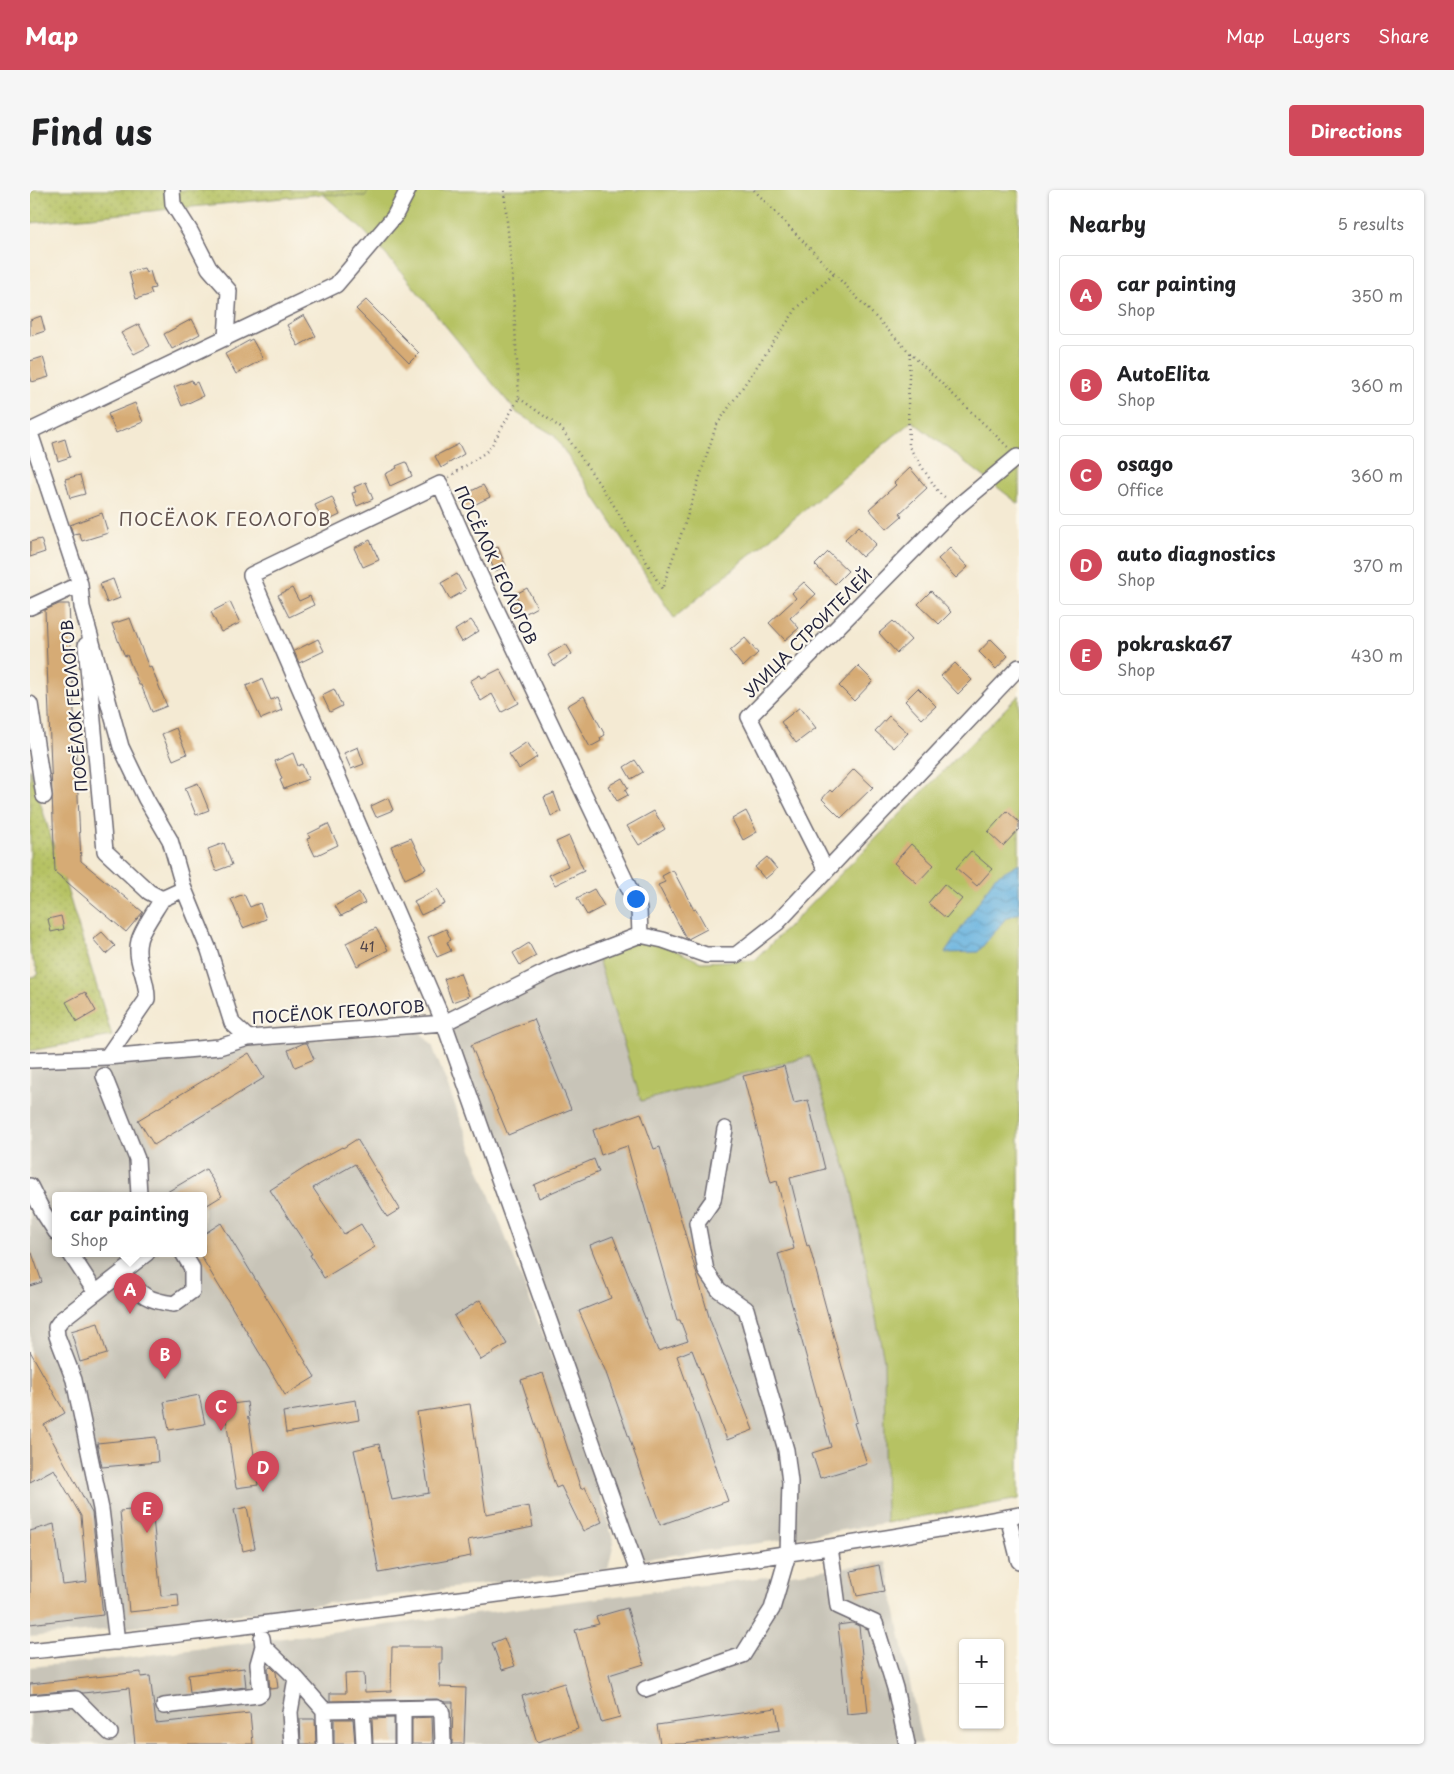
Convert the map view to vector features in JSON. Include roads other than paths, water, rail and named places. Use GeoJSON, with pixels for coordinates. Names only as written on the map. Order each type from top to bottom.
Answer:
{"type":"FeatureCollection","features":[{"type":"Feature","properties":{"kind":"street"},"geometry":{"type":"LineString","coordinates":[[172,190],[173,204],[210,268],[229,291],[226,338]]}},
{"type":"Feature","properties":{"kind":"street","name":"ПОСЁЛОК ГЕОЛОГОВ"},"geometry":{"type":"LineString","coordinates":[[162,899],[149,892],[105,851],[80,584],[30,432],[336,285],[394,217],[408,190]]}},
{"type":"Feature","properties":{"kind":"street","name":"УЛИЦА СТРОИТЕЛЕЙ"},"geometry":{"type":"LineString","coordinates":[[826,870],[748,717],[958,506],[1017,456]]}},
{"type":"Feature","properties":{"kind":"street","name":"ПОСЁЛОК ГЕОЛОГОВ"},"geometry":{"type":"LineString","coordinates":[[82,607],[121,747],[146,800],[170,840],[184,889],[210,950],[232,1023],[248,1038],[444,1022],[554,968],[640,935],[639,909],[479,573],[440,484],[251,575],[444,1022]]}},
{"type":"Feature","properties":{"kind":"street"},"geometry":{"type":"LineString","coordinates":[[30,606],[80,584]]}},
{"type":"Feature","properties":{"kind":"street"},"geometry":{"type":"LineString","coordinates":[[640,935],[664,940],[706,955],[736,955],[777,923],[1019,667]]}},
{"type":"Feature","properties":{"kind":"street"},"geometry":{"type":"LineString","coordinates":[[30,704],[44,796]]}},
{"type":"Feature","properties":{"kind":"street"},"geometry":{"type":"LineString","coordinates":[[107,1057],[147,999],[148,991],[139,959],[139,940],[162,899],[184,889]]}},
{"type":"Feature","properties":{"kind":"street"},"geometry":{"type":"LineString","coordinates":[[444,1022],[639,1575]]}},
{"type":"Feature","properties":{"kind":"street"},"geometry":{"type":"LineString","coordinates":[[30,1060],[107,1057],[218,1047],[248,1038]]}},
{"type":"Feature","properties":{"kind":"street"},"geometry":{"type":"LineString","coordinates":[[104,1076],[137,1159],[139,1192]]}},
{"type":"Feature","properties":{"kind":"street"},"geometry":{"type":"LineString","coordinates":[[644,1689],[743,1656],[772,1609],[788,1554],[790,1482],[786,1450],[746,1309],[719,1290],[706,1271],[698,1223],[713,1200],[725,1129]]}},
{"type":"Feature","properties":{"kind":"street"},"geometry":{"type":"LineString","coordinates":[[30,1186],[52,1226]]}},
{"type":"Feature","properties":{"kind":"street"},"geometry":{"type":"LineString","coordinates":[[73,1257],[96,1293]]}},
{"type":"Feature","properties":{"kind":"street"},"geometry":{"type":"LineString","coordinates":[[117,1642],[101,1509],[74,1380],[56,1336],[56,1327],[61,1320],[140,1257]]}},
{"type":"Feature","properties":{"kind":"street"},"geometry":{"type":"LineString","coordinates":[[122,1273],[142,1295],[156,1302],[174,1304],[192,1291],[192,1268],[185,1257]]}},
{"type":"Feature","properties":{"kind":"street"},"geometry":{"type":"LineString","coordinates":[[30,1651],[117,1642],[639,1575],[788,1554],[1013,1516],[1019,1561]]}},
{"type":"Feature","properties":{"kind":"street"},"geometry":{"type":"LineString","coordinates":[[830,1547],[838,1606],[875,1623],[895,1688],[908,1744]]}},
{"type":"Feature","properties":{"kind":"street"},"geometry":{"type":"LineString","coordinates":[[164,1706],[258,1696],[261,1693],[261,1688],[258,1664],[263,1646],[260,1624]]}},
{"type":"Feature","properties":{"kind":"street"},"geometry":{"type":"LineString","coordinates":[[263,1646],[296,1678],[324,1710],[325,1744]]}},
{"type":"Feature","properties":{"kind":"street"},"geometry":{"type":"LineString","coordinates":[[292,1744],[290,1712],[296,1678]]}},
{"type":"Feature","properties":{"kind":"street"},"geometry":{"type":"LineString","coordinates":[[30,1703],[76,1699],[110,1733]]}},
{"type":"Feature","properties":{"kind":"street"},"geometry":{"type":"LineString","coordinates":[[324,1710],[437,1708],[442,1714],[443,1744]]}},
{"type":"Feature","properties":{"kind":"street"},"geometry":{"type":"LineString","coordinates":[[403,1709],[403,1744]]}},
{"type":"Feature","properties":{"kind":"street"},"geometry":{"type":"LineString","coordinates":[[362,1710],[364,1744]]}},
{"type":"Feature","properties":{"kind":"water"},"geometry":{"type":"Polygon","coordinates":[[[1019,863],[1019,913],[1006,918],[978,952],[945,953],[995,877],[1019,863]]]}},
{"type":"Feature","properties":{"kind":"place","name":"car painting"},"geometry":{"type":"Point","coordinates":[130,1314]}},
{"type":"Feature","properties":{"kind":"place","name":"AutoElita"},"geometry":{"type":"Point","coordinates":[165,1379]}},
{"type":"Feature","properties":{"kind":"place","name":"osago"},"geometry":{"type":"Point","coordinates":[221,1431]}},
{"type":"Feature","properties":{"kind":"place","name":"auto diagnostics"},"geometry":{"type":"Point","coordinates":[263,1492]}},
{"type":"Feature","properties":{"kind":"place","name":"pokraska67"},"geometry":{"type":"Point","coordinates":[147,1533]}},
{"type":"Feature","properties":{"kind":"district","name":"ПОСЁЛОК ГЕОЛОГОВ"},"geometry":{"type":"Point","coordinates":[225,520]}}]}
